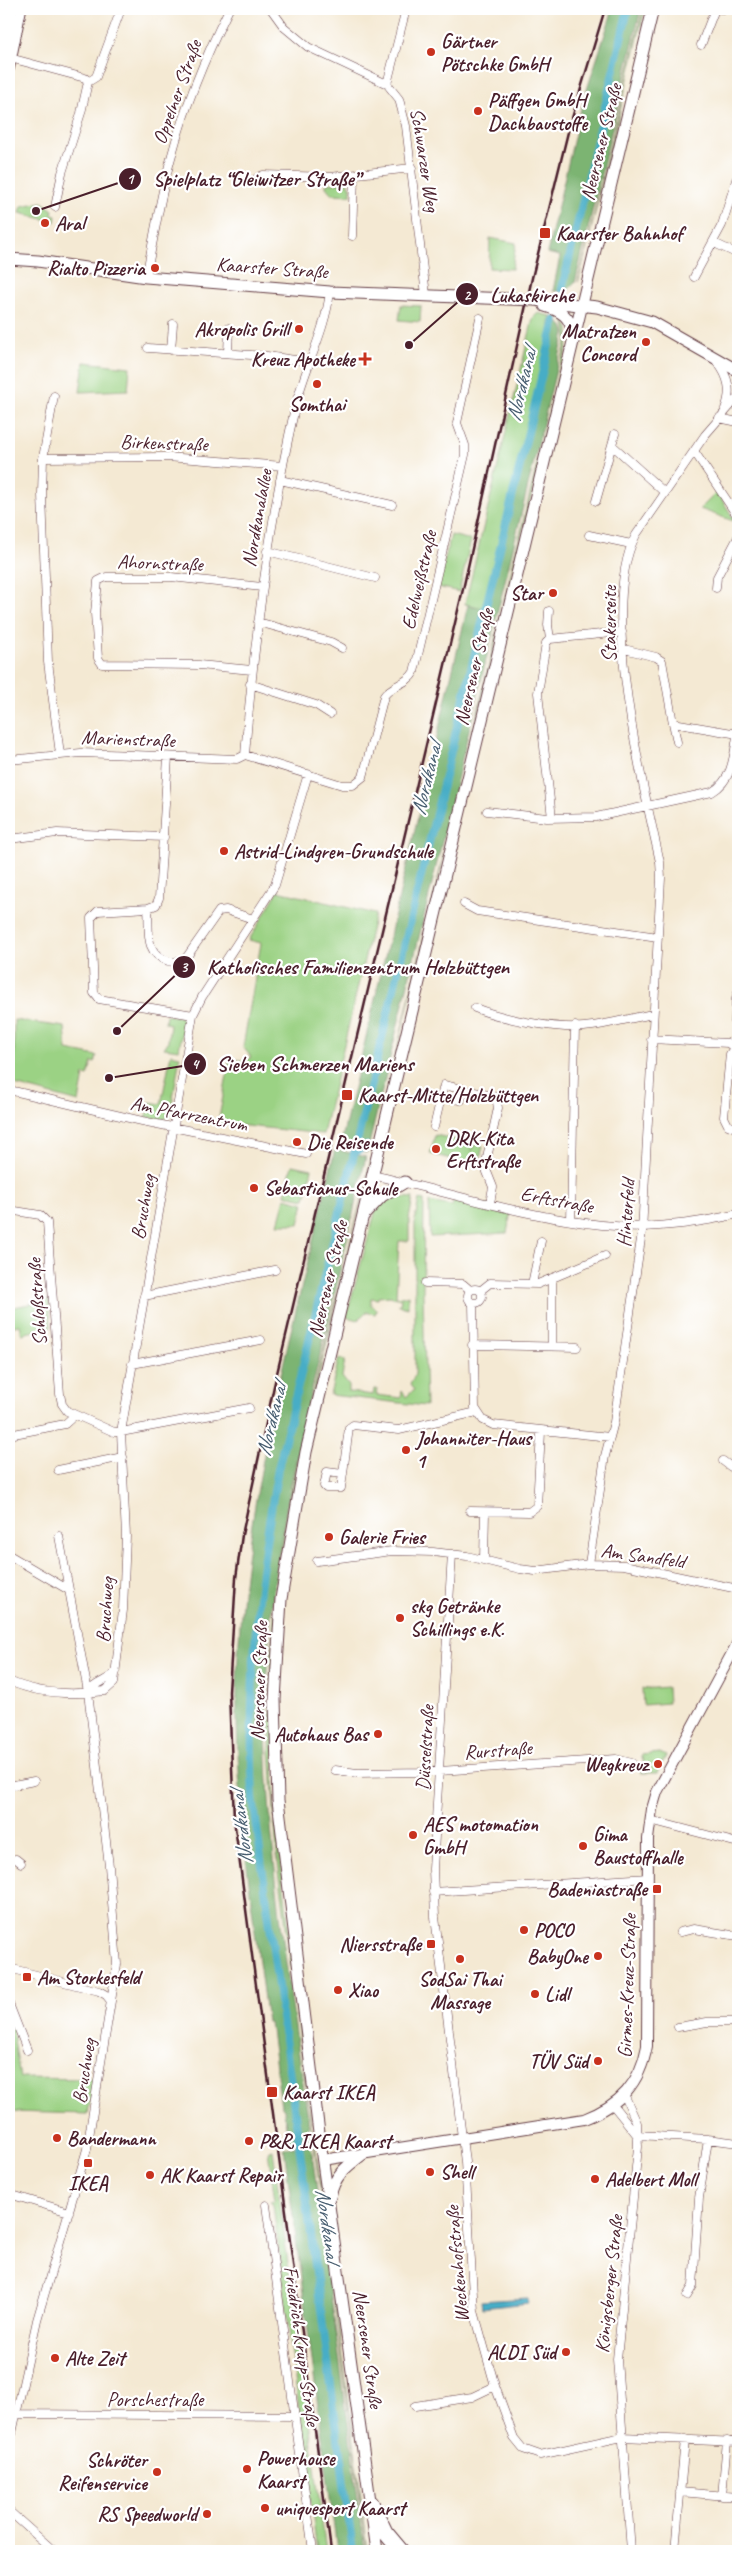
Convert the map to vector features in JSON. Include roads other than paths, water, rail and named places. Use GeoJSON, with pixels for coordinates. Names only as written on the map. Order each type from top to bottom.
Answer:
{"type":"FeatureCollection","features":[{"type":"Feature","properties":{"kind":"highway"},"geometry":{"type":"LineString","coordinates":[[371,2503],[384,2532],[401,2551]]}},
{"type":"Feature","properties":{"kind":"main road","name":"Neersener Straße"},"geometry":{"type":"LineString","coordinates":[[377,2551],[323,2160],[280,1826],[275,1749],[276,1654],[281,1599],[296,1504],[362,1217],[653,9]]}},
{"type":"Feature","properties":{"kind":"main road","name":"Kaarster Straße"},"geometry":{"type":"LineString","coordinates":[[9,259],[38,260],[146,277],[330,292],[534,300],[552,305],[564,314],[572,325],[573,339]]}},
{"type":"Feature","properties":{"kind":"main road","name":"Kaarster Straße"},"geometry":{"type":"LineString","coordinates":[[552,305],[569,303],[582,305],[652,322],[738,371]]}},
{"type":"Feature","properties":{"kind":"main road"},"geometry":{"type":"LineString","coordinates":[[362,1217],[382,1196],[405,1182]]}},
{"type":"Feature","properties":{"kind":"main road"},"geometry":{"type":"LineString","coordinates":[[329,2204],[334,2180],[339,2173],[364,2153]]}},
{"type":"Feature","properties":{"kind":"street"},"geometry":{"type":"LineString","coordinates":[[21,9],[10,63],[85,78],[88,82]]}},
{"type":"Feature","properties":{"kind":"street"},"geometry":{"type":"LineString","coordinates":[[88,82],[96,78],[121,9]]}},
{"type":"Feature","properties":{"kind":"street","name":"Oppelner Straße"},"geometry":{"type":"LineString","coordinates":[[146,277],[161,197],[182,118],[204,62],[229,9]]}},
{"type":"Feature","properties":{"kind":"street"},"geometry":{"type":"LineString","coordinates":[[271,9],[284,27],[308,47],[387,84],[406,9]]}},
{"type":"Feature","properties":{"kind":"street"},"geometry":{"type":"LineString","coordinates":[[700,45],[715,9]]}},
{"type":"Feature","properties":{"kind":"street"},"geometry":{"type":"LineString","coordinates":[[720,9],[732,9]]}},
{"type":"Feature","properties":{"kind":"street"},"geometry":{"type":"LineString","coordinates":[[55,207],[62,174],[81,113],[88,82]]}},
{"type":"Feature","properties":{"kind":"street","name":"Schwarzer Weg"},"geometry":{"type":"LineString","coordinates":[[387,84],[396,93],[401,106],[412,168],[426,296]]}},
{"type":"Feature","properties":{"kind":"street"},"geometry":{"type":"LineString","coordinates":[[256,179],[263,175],[330,177],[412,168]]}},
{"type":"Feature","properties":{"kind":"street"},"geometry":{"type":"LineString","coordinates":[[352,236],[354,175]]}},
{"type":"Feature","properties":{"kind":"street"},"geometry":{"type":"LineString","coordinates":[[694,276],[714,243],[736,180],[738,181]]}},
{"type":"Feature","properties":{"kind":"street"},"geometry":{"type":"LineString","coordinates":[[714,243],[738,254]]}},
{"type":"Feature","properties":{"kind":"street","name":"Nordkanalallee"},"geometry":{"type":"LineString","coordinates":[[245,755],[250,684],[262,587],[280,480],[294,410],[325,314],[330,292]]}},
{"type":"Feature","properties":{"kind":"street","name":"Edelweißstraße"},"geometry":{"type":"LineString","coordinates":[[308,774],[345,786],[360,780],[364,776],[384,696],[390,689],[409,679],[414,672],[465,455],[465,445],[457,424],[480,318]]}},
{"type":"Feature","properties":{"kind":"street"},"geometry":{"type":"LineString","coordinates":[[171,350],[172,324]]}},
{"type":"Feature","properties":{"kind":"street"},"geometry":{"type":"LineString","coordinates":[[228,353],[229,328]]}},
{"type":"Feature","properties":{"kind":"street"},"geometry":{"type":"LineString","coordinates":[[148,348],[228,353],[309,362]]}},
{"type":"Feature","properties":{"kind":"street","name":"Stakerseite"},"geometry":{"type":"LineString","coordinates":[[713,356],[727,378],[729,395],[722,416]]}},
{"type":"Feature","properties":{"kind":"street"},"geometry":{"type":"LineString","coordinates":[[54,396],[43,458],[42,535],[48,662],[60,754]]}},
{"type":"Feature","properties":{"kind":"street","name":"Stakerseite"},"geometry":{"type":"LineString","coordinates":[[660,862],[632,733],[622,632],[624,587],[631,544],[664,492],[694,451],[738,397]]}},
{"type":"Feature","properties":{"kind":"street"},"geometry":{"type":"LineString","coordinates":[[722,416],[738,422]]}},
{"type":"Feature","properties":{"kind":"street"},"geometry":{"type":"LineString","coordinates":[[596,501],[615,434]]}},
{"type":"Feature","properties":{"kind":"street"},"geometry":{"type":"LineString","coordinates":[[612,445],[664,492]]}},
{"type":"Feature","properties":{"kind":"street"},"geometry":{"type":"LineString","coordinates":[[694,451],[738,517]]}},
{"type":"Feature","properties":{"kind":"street","name":"Birkenstraße"},"geometry":{"type":"LineString","coordinates":[[43,458],[167,458],[283,466]]}},
{"type":"Feature","properties":{"kind":"street"},"geometry":{"type":"LineString","coordinates":[[280,480],[392,505]]}},
{"type":"Feature","properties":{"kind":"street"},"geometry":{"type":"LineString","coordinates":[[589,535],[631,544]]}},
{"type":"Feature","properties":{"kind":"street"},"geometry":{"type":"LineString","coordinates":[[716,588],[717,577],[738,537]]}},
{"type":"Feature","properties":{"kind":"street"},"geometry":{"type":"LineString","coordinates":[[267,551],[375,578]]}},
{"type":"Feature","properties":{"kind":"street","name":"Ahornstraße"},"geometry":{"type":"LineString","coordinates":[[252,670],[199,665],[102,664],[98,658],[95,620],[97,585],[99,579],[104,577],[166,577],[262,587]]}},
{"type":"Feature","properties":{"kind":"street"},"geometry":{"type":"LineString","coordinates":[[549,612],[550,639]]}},
{"type":"Feature","properties":{"kind":"street"},"geometry":{"type":"LineString","coordinates":[[258,622],[331,642],[342,648]]}},
{"type":"Feature","properties":{"kind":"street"},"geometry":{"type":"LineString","coordinates":[[552,818],[538,693],[546,643],[550,639],[622,632]]}},
{"type":"Feature","properties":{"kind":"street"},"geometry":{"type":"LineString","coordinates":[[624,649],[656,657],[662,661],[677,742]]}},
{"type":"Feature","properties":{"kind":"street"},"geometry":{"type":"LineString","coordinates":[[250,684],[316,705],[330,714]]}},
{"type":"Feature","properties":{"kind":"street"},"geometry":{"type":"LineString","coordinates":[[487,811],[552,818],[596,817],[702,795],[719,788],[729,776],[738,735],[673,723]]}},
{"type":"Feature","properties":{"kind":"street","name":"Marienstraße"},"geometry":{"type":"LineString","coordinates":[[9,760],[60,754],[237,759],[245,755]]}},
{"type":"Feature","properties":{"kind":"street"},"geometry":{"type":"LineString","coordinates":[[245,755],[308,774]]}},
{"type":"Feature","properties":{"kind":"street"},"geometry":{"type":"LineString","coordinates":[[168,757],[164,837],[158,901],[154,906],[148,908],[98,911],[93,913],[91,918],[94,993],[99,998],[194,1015]]}},
{"type":"Feature","properties":{"kind":"street","name":"Bruchweg"},"geometry":{"type":"LineString","coordinates":[[9,2447],[36,2320],[69,2212],[95,2110],[110,2000],[117,1973],[116,1939],[88,1692],[110,1689],[116,1672],[123,1610],[126,1536],[121,1432],[194,1015],[202,997],[275,886],[308,774]]}},
{"type":"Feature","properties":{"kind":"street"},"geometry":{"type":"LineString","coordinates":[[9,839],[57,833],[164,837]]}},
{"type":"Feature","properties":{"kind":"street","name":"Hinterfeld"},"geometry":{"type":"LineString","coordinates":[[589,1564],[642,1226],[654,1023],[660,862]]}},
{"type":"Feature","properties":{"kind":"street"},"geometry":{"type":"LineString","coordinates":[[464,904],[477,911],[658,937]]}},
{"type":"Feature","properties":{"kind":"street"},"geometry":{"type":"LineString","coordinates":[[148,908],[151,949],[158,958],[174,963],[181,962],[186,958],[219,911],[226,910],[254,919]]}},
{"type":"Feature","properties":{"kind":"street"},"geometry":{"type":"LineString","coordinates":[[738,992],[736,999],[736,1048],[730,1054],[724,1117],[728,1125],[738,1129]]}},
{"type":"Feature","properties":{"kind":"street"},"geometry":{"type":"LineString","coordinates":[[475,1008],[503,1018],[575,1026],[592,1026],[653,1014]]}},
{"type":"Feature","properties":{"kind":"street"},"geometry":{"type":"LineString","coordinates":[[571,1220],[575,1026]]}},
{"type":"Feature","properties":{"kind":"street"},"geometry":{"type":"LineString","coordinates":[[652,1039],[728,1043],[736,1048]]}},
{"type":"Feature","properties":{"kind":"street"},"geometry":{"type":"LineString","coordinates":[[434,1127],[444,1085],[494,1096],[498,1103],[485,1167],[493,1187],[490,1203]]}},
{"type":"Feature","properties":{"kind":"street"},"geometry":{"type":"LineString","coordinates":[[440,1098],[461,1100],[464,1089]]}},
{"type":"Feature","properties":{"kind":"street","name":"Am Pfarrzentrum"},"geometry":{"type":"LineString","coordinates":[[9,1090],[174,1128],[306,1154]]}},
{"type":"Feature","properties":{"kind":"street","name":"Erftstraße"},"geometry":{"type":"LineString","coordinates":[[372,1175],[490,1203],[603,1225],[691,1224],[738,1214]]}},
{"type":"Feature","properties":{"kind":"street","name":"Schloßstraße"},"geometry":{"type":"LineString","coordinates":[[9,1210],[40,1215],[47,1222],[60,1394],[64,1408],[75,1415],[114,1432],[121,1432]]}},
{"type":"Feature","properties":{"kind":"street"},"geometry":{"type":"LineString","coordinates":[[532,1284],[541,1242]]}},
{"type":"Feature","properties":{"kind":"street"},"geometry":{"type":"LineString","coordinates":[[480,1290],[490,1283],[532,1284],[552,1278],[605,1256]]}},
{"type":"Feature","properties":{"kind":"street"},"geometry":{"type":"LineString","coordinates":[[144,1296],[275,1270]]}},
{"type":"Feature","properties":{"kind":"street"},"geometry":{"type":"LineString","coordinates":[[552,1278],[552,1346]]}},
{"type":"Feature","properties":{"kind":"street"},"geometry":{"type":"LineString","coordinates":[[425,1283],[463,1284],[470,1290]]}},
{"type":"Feature","properties":{"kind":"street"},"geometry":{"type":"LineString","coordinates":[[470,1290],[474,1288],[480,1290]]}},
{"type":"Feature","properties":{"kind":"street"},"geometry":{"type":"LineString","coordinates":[[470,1290],[468,1296],[473,1303],[474,1402],[477,1412],[486,1424],[541,1432],[610,1438]]}},
{"type":"Feature","properties":{"kind":"street"},"geometry":{"type":"LineString","coordinates":[[473,1303],[481,1300],[480,1290]]}},
{"type":"Feature","properties":{"kind":"street"},"geometry":{"type":"LineString","coordinates":[[132,1364],[262,1340]]}},
{"type":"Feature","properties":{"kind":"street"},"geometry":{"type":"LineString","coordinates":[[472,1345],[578,1347]]}},
{"type":"Feature","properties":{"kind":"street"},"geometry":{"type":"LineString","coordinates":[[121,1432],[249,1408]]}},
{"type":"Feature","properties":{"kind":"street"},"geometry":{"type":"LineString","coordinates":[[343,1474],[349,1428],[353,1425],[399,1430],[477,1412]]}},
{"type":"Feature","properties":{"kind":"street"},"geometry":{"type":"LineString","coordinates":[[9,1435],[65,1424],[75,1415]]}},
{"type":"Feature","properties":{"kind":"street"},"geometry":{"type":"LineString","coordinates":[[470,1511],[529,1512],[537,1506],[541,1432]]}},
{"type":"Feature","properties":{"kind":"street"},"geometry":{"type":"LineString","coordinates":[[58,1470],[123,1457]]}},
{"type":"Feature","properties":{"kind":"street"},"geometry":{"type":"LineString","coordinates":[[723,1461],[731,1467],[738,1467]]}},
{"type":"Feature","properties":{"kind":"street"},"geometry":{"type":"LineString","coordinates":[[484,1560],[485,1512]]}},
{"type":"Feature","properties":{"kind":"street"},"geometry":{"type":"LineString","coordinates":[[9,1681],[30,1690],[88,1692],[67,1589],[59,1536]]}},
{"type":"Feature","properties":{"kind":"street"},"geometry":{"type":"LineString","coordinates":[[317,1561],[392,1551],[452,1554]]}},
{"type":"Feature","properties":{"kind":"street","name":"Am Sandfeld"},"geometry":{"type":"LineString","coordinates":[[452,1554],[520,1569],[535,1570],[589,1564],[624,1565],[738,1589]]}},
{"type":"Feature","properties":{"kind":"street","name":"Düsselstraße"},"geometry":{"type":"LineString","coordinates":[[452,1554],[433,1892],[462,2137]]}},
{"type":"Feature","properties":{"kind":"street"},"geometry":{"type":"LineString","coordinates":[[9,1555],[67,1589]]}},
{"type":"Feature","properties":{"kind":"street","name":"Girmes-Kreuz-Straße"},"geometry":{"type":"LineString","coordinates":[[323,2160],[462,2137],[576,2121],[590,2117],[612,2104],[624,2094],[639,2076],[647,2046],[648,1878],[650,1820],[654,1798],[664,1776],[738,1642]]}},
{"type":"Feature","properties":{"kind":"street","name":"Rurstraße"},"geometry":{"type":"LineString","coordinates":[[335,1770],[357,1773],[441,1771],[616,1759],[632,1763]]}},
{"type":"Feature","properties":{"kind":"street"},"geometry":{"type":"LineString","coordinates":[[9,1786],[34,1781]]}},
{"type":"Feature","properties":{"kind":"street"},"geometry":{"type":"LineString","coordinates":[[650,1820],[738,1843]]}},
{"type":"Feature","properties":{"kind":"street"},"geometry":{"type":"LineString","coordinates":[[9,1860],[16,1859],[21,1863]]}},
{"type":"Feature","properties":{"kind":"street"},"geometry":{"type":"LineString","coordinates":[[433,1892],[648,1878]]}},
{"type":"Feature","properties":{"kind":"street"},"geometry":{"type":"LineString","coordinates":[[680,1932],[694,1929],[738,1936]]}},
{"type":"Feature","properties":{"kind":"street"},"geometry":{"type":"LineString","coordinates":[[9,1968],[99,1991],[110,2000]]}},
{"type":"Feature","properties":{"kind":"street"},"geometry":{"type":"LineString","coordinates":[[9,2004],[27,2050]]}},
{"type":"Feature","properties":{"kind":"street"},"geometry":{"type":"LineString","coordinates":[[678,2028],[707,2022],[738,2022]]}},
{"type":"Feature","properties":{"kind":"street","name":"Königsberger Straße"},"geometry":{"type":"LineString","coordinates":[[624,2094],[637,2123],[637,2171],[616,2359],[631,2551]]}},
{"type":"Feature","properties":{"kind":"street"},"geometry":{"type":"LineString","coordinates":[[612,2104],[637,2135],[708,2139],[738,2143]]}},
{"type":"Feature","properties":{"kind":"street","name":"Weckenhofstraße"},"geometry":{"type":"LineString","coordinates":[[462,2137],[469,2212],[473,2303],[495,2386],[517,2444],[537,2455],[622,2437]]}},
{"type":"Feature","properties":{"kind":"street"},"geometry":{"type":"LineString","coordinates":[[687,2296],[694,2286],[700,2198],[708,2139]]}},
{"type":"Feature","properties":{"kind":"street"},"geometry":{"type":"LineString","coordinates":[[9,2194],[69,2212]]}},
{"type":"Feature","properties":{"kind":"street","name":"Friedrich-Krupp-Straße"},"geometry":{"type":"LineString","coordinates":[[266,2205],[313,2551]]}},
{"type":"Feature","properties":{"kind":"street"},"geometry":{"type":"LineString","coordinates":[[415,2406],[472,2398],[495,2386]]}},
{"type":"Feature","properties":{"kind":"street","name":"Porschestraße"},"geometry":{"type":"LineString","coordinates":[[16,2414],[295,2416]]}},
{"type":"Feature","properties":{"kind":"street"},"geometry":{"type":"LineString","coordinates":[[622,2437],[738,2442]]}},
{"type":"Feature","properties":{"kind":"street"},"geometry":{"type":"LineString","coordinates":[[675,2551],[685,2439]]}},
{"type":"Feature","properties":{"kind":"street"},"geometry":{"type":"LineString","coordinates":[[722,2496],[727,2441]]}},
{"type":"Feature","properties":{"kind":"street"},"geometry":{"type":"LineString","coordinates":[[680,2492],[738,2497]]}},
{"type":"Feature","properties":{"kind":"street"},"geometry":{"type":"LineString","coordinates":[[9,2511],[54,2551]]}},
{"type":"Feature","properties":{"kind":"water"},"geometry":{"type":"Polygon","coordinates":[[[528,2298],[528,2303],[482,2308],[481,2301],[528,2298]]]}},
{"type":"Feature","properties":{"kind":"waterway","name":"Nordkanal"},"geometry":{"type":"LineString","coordinates":[[562,289],[628,9]]}},
{"type":"Feature","properties":{"kind":"waterway","name":"Nordkanal"},"geometry":{"type":"LineString","coordinates":[[353,2551],[253,1798],[252,1714],[256,1633],[265,1552],[278,1469],[555,320]]}},
{"type":"Feature","properties":{"kind":"waterway"},"geometry":{"type":"LineString","coordinates":[[354,1153],[366,1146]]}},
{"type":"Feature","properties":{"kind":"railway"},"geometry":{"type":"LineString","coordinates":[[331,2551],[234,1819],[229,1692],[236,1578],[242,1535],[274,1386],[464,585],[532,278],[569,128],[605,9]]}},
{"type":"Feature","properties":{"kind":"place","name":"Gärtner Pötschke GmbH"},"geometry":{"type":"Point","coordinates":[431,52]}},
{"type":"Feature","properties":{"kind":"place","name":"Päffgen GmbH Dachbaustoffe"},"geometry":{"type":"Point","coordinates":[478,111]}},
{"type":"Feature","properties":{"kind":"place","name":"Spielplatz “Gleiwitzer Straße”"},"geometry":{"type":"Point","coordinates":[36,211]}},
{"type":"Feature","properties":{"kind":"place","name":"Aral"},"geometry":{"type":"Point","coordinates":[45,223]}},
{"type":"Feature","properties":{"kind":"place","name":"Kaarster Bahnhof"},"geometry":{"type":"Point","coordinates":[545,233]}},
{"type":"Feature","properties":{"kind":"place","name":"Rialto Pizzeria"},"geometry":{"type":"Point","coordinates":[155,268]}},
{"type":"Feature","properties":{"kind":"place","name":"Akropolis Grill"},"geometry":{"type":"Point","coordinates":[299,329]}},
{"type":"Feature","properties":{"kind":"place","name":"Matratzen Concord"},"geometry":{"type":"Point","coordinates":[646,342]}},
{"type":"Feature","properties":{"kind":"place","name":"Lukaskirche"},"geometry":{"type":"Point","coordinates":[409,345]}},
{"type":"Feature","properties":{"kind":"place","name":"Kreuz Apotheke"},"geometry":{"type":"Point","coordinates":[365,359]}},
{"type":"Feature","properties":{"kind":"place","name":"Somthai"},"geometry":{"type":"Point","coordinates":[317,384]}},
{"type":"Feature","properties":{"kind":"place","name":"Star"},"geometry":{"type":"Point","coordinates":[553,593]}},
{"type":"Feature","properties":{"kind":"place","name":"Astrid-Lindgren-Grundschule"},"geometry":{"type":"Point","coordinates":[224,851]}},
{"type":"Feature","properties":{"kind":"place","name":"Katholisches Familienzentrum Holzbüttgen"},"geometry":{"type":"Point","coordinates":[117,1031]}},
{"type":"Feature","properties":{"kind":"place","name":"Sieben Schmerzen Mariens"},"geometry":{"type":"Point","coordinates":[109,1078]}},
{"type":"Feature","properties":{"kind":"place","name":"Kaarst-Mitte/Holzbüttgen"},"geometry":{"type":"Point","coordinates":[347,1095]}},
{"type":"Feature","properties":{"kind":"place","name":"Die Reisende"},"geometry":{"type":"Point","coordinates":[297,1142]}},
{"type":"Feature","properties":{"kind":"place","name":"DRK-Kita Erftstraße"},"geometry":{"type":"Point","coordinates":[436,1149]}},
{"type":"Feature","properties":{"kind":"place","name":"Sebastianus-Schule"},"geometry":{"type":"Point","coordinates":[254,1188]}},
{"type":"Feature","properties":{"kind":"place","name":"Johanniter-Haus 1"},"geometry":{"type":"Point","coordinates":[406,1450]}},
{"type":"Feature","properties":{"kind":"place","name":"Galerie Fries"},"geometry":{"type":"Point","coordinates":[329,1537]}},
{"type":"Feature","properties":{"kind":"place","name":"skg Getränke Schillings e.K."},"geometry":{"type":"Point","coordinates":[400,1618]}},
{"type":"Feature","properties":{"kind":"place","name":"Autohaus Bas"},"geometry":{"type":"Point","coordinates":[378,1734]}},
{"type":"Feature","properties":{"kind":"place","name":"Wegkreuz"},"geometry":{"type":"Point","coordinates":[658,1764]}},
{"type":"Feature","properties":{"kind":"place","name":"AES motomation GmbH"},"geometry":{"type":"Point","coordinates":[413,1835]}},
{"type":"Feature","properties":{"kind":"place","name":"Gima Baustoffhalle"},"geometry":{"type":"Point","coordinates":[583,1846]}},
{"type":"Feature","properties":{"kind":"place","name":"Badeniastraße"},"geometry":{"type":"Point","coordinates":[657,1889]}},
{"type":"Feature","properties":{"kind":"place","name":"POCO"},"geometry":{"type":"Point","coordinates":[524,1930]}},
{"type":"Feature","properties":{"kind":"place","name":"Niersstraße"},"geometry":{"type":"Point","coordinates":[431,1944]}},
{"type":"Feature","properties":{"kind":"place","name":"BabyOne"},"geometry":{"type":"Point","coordinates":[598,1956]}},
{"type":"Feature","properties":{"kind":"place","name":"SodSai Thai Massage"},"geometry":{"type":"Point","coordinates":[460,1959]}},
{"type":"Feature","properties":{"kind":"place","name":"Am Storkesfeld"},"geometry":{"type":"Point","coordinates":[27,1977]}},
{"type":"Feature","properties":{"kind":"place","name":"Xiao"},"geometry":{"type":"Point","coordinates":[338,1990]}},
{"type":"Feature","properties":{"kind":"place","name":"Lidl"},"geometry":{"type":"Point","coordinates":[535,1994]}},
{"type":"Feature","properties":{"kind":"place","name":"TÜV Süd"},"geometry":{"type":"Point","coordinates":[598,2061]}},
{"type":"Feature","properties":{"kind":"place","name":"Kaarst IKEA"},"geometry":{"type":"Point","coordinates":[272,2092]}},
{"type":"Feature","properties":{"kind":"place","name":"Bandermann"},"geometry":{"type":"Point","coordinates":[57,2138]}},
{"type":"Feature","properties":{"kind":"place","name":"P&R, IKEA Kaarst"},"geometry":{"type":"Point","coordinates":[249,2141]}},
{"type":"Feature","properties":{"kind":"place","name":"IKEA"},"geometry":{"type":"Point","coordinates":[88,2163]}},
{"type":"Feature","properties":{"kind":"place","name":"Shell"},"geometry":{"type":"Point","coordinates":[430,2172]}},
{"type":"Feature","properties":{"kind":"place","name":"AK Kaarst Repair"},"geometry":{"type":"Point","coordinates":[150,2175]}},
{"type":"Feature","properties":{"kind":"place","name":"Adelbert Moll"},"geometry":{"type":"Point","coordinates":[595,2179]}},
{"type":"Feature","properties":{"kind":"place","name":"ALDI Süd"},"geometry":{"type":"Point","coordinates":[566,2352]}},
{"type":"Feature","properties":{"kind":"place","name":"Alte Zeit"},"geometry":{"type":"Point","coordinates":[55,2358]}},
{"type":"Feature","properties":{"kind":"place","name":"Powerhouse Kaarst"},"geometry":{"type":"Point","coordinates":[247,2469]}},
{"type":"Feature","properties":{"kind":"place","name":"Schröter Reifenservice"},"geometry":{"type":"Point","coordinates":[157,2472]}},
{"type":"Feature","properties":{"kind":"place","name":"uniquesport Kaarst"},"geometry":{"type":"Point","coordinates":[265,2508]}},
{"type":"Feature","properties":{"kind":"place","name":"RS Speedworld"},"geometry":{"type":"Point","coordinates":[207,2514]}}]}
